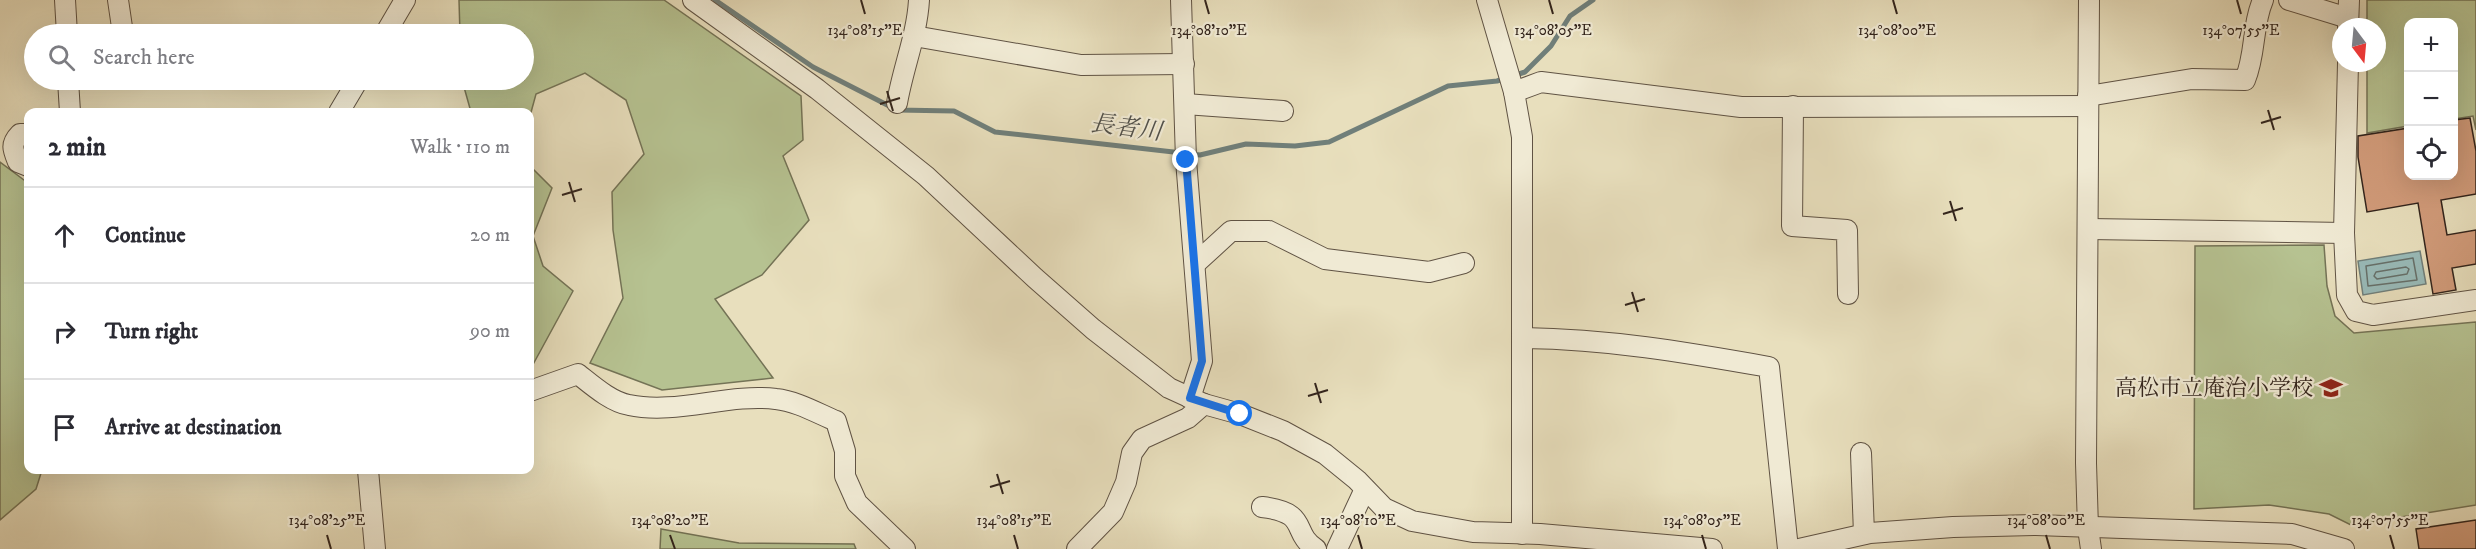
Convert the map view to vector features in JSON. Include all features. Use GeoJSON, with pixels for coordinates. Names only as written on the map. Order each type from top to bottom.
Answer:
{"type":"FeatureCollection","features":[{"type":"Feature","properties":{"kind":"street"},"geometry":{"type":"LineString","coordinates":[[65,0],[66,24]]}},
{"type":"Feature","properties":{"kind":"street"},"geometry":{"type":"LineString","coordinates":[[118,0],[122,24]]}},
{"type":"Feature","properties":{"kind":"street"},"geometry":{"type":"LineString","coordinates":[[391,24],[405,0]]}},
{"type":"Feature","properties":{"kind":"street"},"geometry":{"type":"LineString","coordinates":[[693,0],[817,89],[926,176],[1093,328],[1169,388],[1197,401],[1240,414],[1325,454],[1384,508],[1412,521],[1473,532],[1522,534],[1556,542],[1712,549]]}},
{"type":"Feature","properties":{"kind":"street"},"geometry":{"type":"LineString","coordinates":[[897,103],[904,66],[918,24],[919,0]]}},
{"type":"Feature","properties":{"kind":"street"},"geometry":{"type":"LineString","coordinates":[[1077,549],[1113,512],[1126,482],[1132,453],[1142,439],[1188,418],[1197,401],[1202,361],[1186,153],[1181,0]]}},
{"type":"Feature","properties":{"kind":"street"},"geometry":{"type":"LineString","coordinates":[[1487,0],[1511,82],[1522,137],[1522,534]]}},
{"type":"Feature","properties":{"kind":"street"},"geometry":{"type":"LineString","coordinates":[[2089,0],[2088,528],[2091,549]]}},
{"type":"Feature","properties":{"kind":"street"},"geometry":{"type":"LineString","coordinates":[[1511,82],[1541,82],[1741,107],[2088,101],[2170,81],[2245,80],[2252,64],[2259,10],[2264,0]]}},
{"type":"Feature","properties":{"kind":"street"},"geometry":{"type":"LineString","coordinates":[[2289,0],[2349,15]]}},
{"type":"Feature","properties":{"kind":"street"},"geometry":{"type":"LineString","coordinates":[[914,36],[1081,65],[1184,64]]}},
{"type":"Feature","properties":{"kind":"street"},"geometry":{"type":"LineString","coordinates":[[2348,72],[2344,233],[2347,295],[2356,311],[2373,315],[2476,300]]}},
{"type":"Feature","properties":{"kind":"street"},"geometry":{"type":"LineString","coordinates":[[69,90],[70,108]]}},
{"type":"Feature","properties":{"kind":"street"},"geometry":{"type":"LineString","coordinates":[[341,108],[352,90]]}},
{"type":"Feature","properties":{"kind":"street"},"geometry":{"type":"LineString","coordinates":[[1185,105],[1283,111]]}},
{"type":"Feature","properties":{"kind":"street"},"geometry":{"type":"LineString","coordinates":[[1792,106],[1792,226],[1847,230],[1848,294]]}},
{"type":"Feature","properties":{"kind":"street"},"geometry":{"type":"LineString","coordinates":[[24,134],[20,134],[14,140],[13,148],[18,162],[24,164]]}},
{"type":"Feature","properties":{"kind":"street"},"geometry":{"type":"LineString","coordinates":[[2089,229],[2344,233]]}},
{"type":"Feature","properties":{"kind":"street"},"geometry":{"type":"LineString","coordinates":[[1195,264],[1231,231],[1269,231],[1325,259],[1429,272],[1464,263]]}},
{"type":"Feature","properties":{"kind":"street"},"geometry":{"type":"LineString","coordinates":[[1522,338],[1583,339],[1639,345],[1769,367],[1788,549]]}},
{"type":"Feature","properties":{"kind":"street"},"geometry":{"type":"LineString","coordinates":[[534,390],[578,374],[597,388],[628,405],[660,407],[776,399],[836,421],[844,451],[845,476],[857,503],[905,549]]}},
{"type":"Feature","properties":{"kind":"street"},"geometry":{"type":"LineString","coordinates":[[1861,453],[1864,534]]}},
{"type":"Feature","properties":{"kind":"street"},"geometry":{"type":"LineString","coordinates":[[368,474],[375,549]]}},
{"type":"Feature","properties":{"kind":"street"},"geometry":{"type":"LineString","coordinates":[[1337,549],[1365,489]]}},
{"type":"Feature","properties":{"kind":"street"},"geometry":{"type":"LineString","coordinates":[[1262,507],[1282,510],[1296,520],[1311,546],[1316,549]]}},
{"type":"Feature","properties":{"kind":"street"},"geometry":{"type":"LineString","coordinates":[[1799,549],[1864,534],[1953,527],[2235,530],[2292,534],[2344,549]]}},
{"type":"Feature","properties":{"kind":"green space"},"geometry":{"type":"Polygon","coordinates":[[[459,0],[664,0],[801,96],[803,140],[783,156],[809,220],[762,275],[715,299],[773,378],[662,390],[590,363],[623,298],[613,230],[612,192],[644,154],[626,100],[585,73],[536,94],[532,108],[470,108],[465,90],[534,90],[534,24],[460,24],[459,0]]]}},
{"type":"Feature","properties":{"kind":"green space"},"geometry":{"type":"Polygon","coordinates":[[[2367,0],[2476,0],[2476,130],[2473,116],[2458,118],[2458,18],[2404,18],[2404,127],[2367,133],[2367,72],[2386,72],[2386,18],[2367,18],[2367,0]]]}},
{"type":"Feature","properties":{"kind":"green space"},"geometry":{"type":"Polygon","coordinates":[[[0,162],[24,180],[24,474],[41,474],[36,489],[0,520],[0,162]]]}},
{"type":"Feature","properties":{"kind":"green space"},"geometry":{"type":"Polygon","coordinates":[[[534,170],[552,188],[534,233],[534,170]]]}},
{"type":"Feature","properties":{"kind":"green space"},"geometry":{"type":"Polygon","coordinates":[[[534,239],[543,266],[573,291],[534,363],[534,239]]]}},
{"type":"Feature","properties":{"kind":"green space","name":"高松市立庵治小学校"},"geometry":{"type":"Polygon","coordinates":[[[2324,245],[2327,286],[2335,316],[2354,333],[2476,322],[2476,505],[2351,525],[2329,514],[2269,505],[2194,509],[2195,246],[2324,245]]]}},
{"type":"Feature","properties":{"kind":"green space"},"geometry":{"type":"Polygon","coordinates":[[[661,529],[739,543],[854,544],[856,549],[660,549],[661,529]]]}},
{"type":"Feature","properties":{"kind":"water"},"geometry":{"type":"Polygon","coordinates":[[[2420,251],[2426,284],[2363,295],[2358,261],[2420,251]]]}},
{"type":"Feature","properties":{"kind":"building"},"geometry":{"type":"Polygon","coordinates":[[[2470,118],[2476,151],[2476,194],[2441,200],[2447,235],[2476,230],[2476,264],[2452,268],[2456,290],[2433,294],[2418,203],[2367,212],[2358,157],[2358,136],[2404,129],[2404,180],[2458,180],[2458,120],[2470,118]]]}},
{"type":"Feature","properties":{"kind":"building"},"geometry":{"type":"Polygon","coordinates":[[[2476,520],[2476,549],[2419,549],[2416,529],[2476,520]]]}},
{"type":"Feature","properties":{"kind":"waterway","name":"長者川"},"geometry":{"type":"LineString","coordinates":[[715,0],[813,67],[897,110],[954,111],[995,132],[1200,155],[1246,144],[1295,146],[1329,142],[1448,86],[1497,81],[1525,72],[1551,46],[1570,16],[1593,0]]}},
{"type":"Feature","properties":{"kind":"place","name":"高松市立庵治小学校"},"geometry":{"type":"Point","coordinates":[2331,388]}},
{"type":"Feature","properties":{"kind":"route"},"geometry":{"type":"LineString","coordinates":[[1186,160],[1202,361],[1190,398],[1240,414]]}}]}
